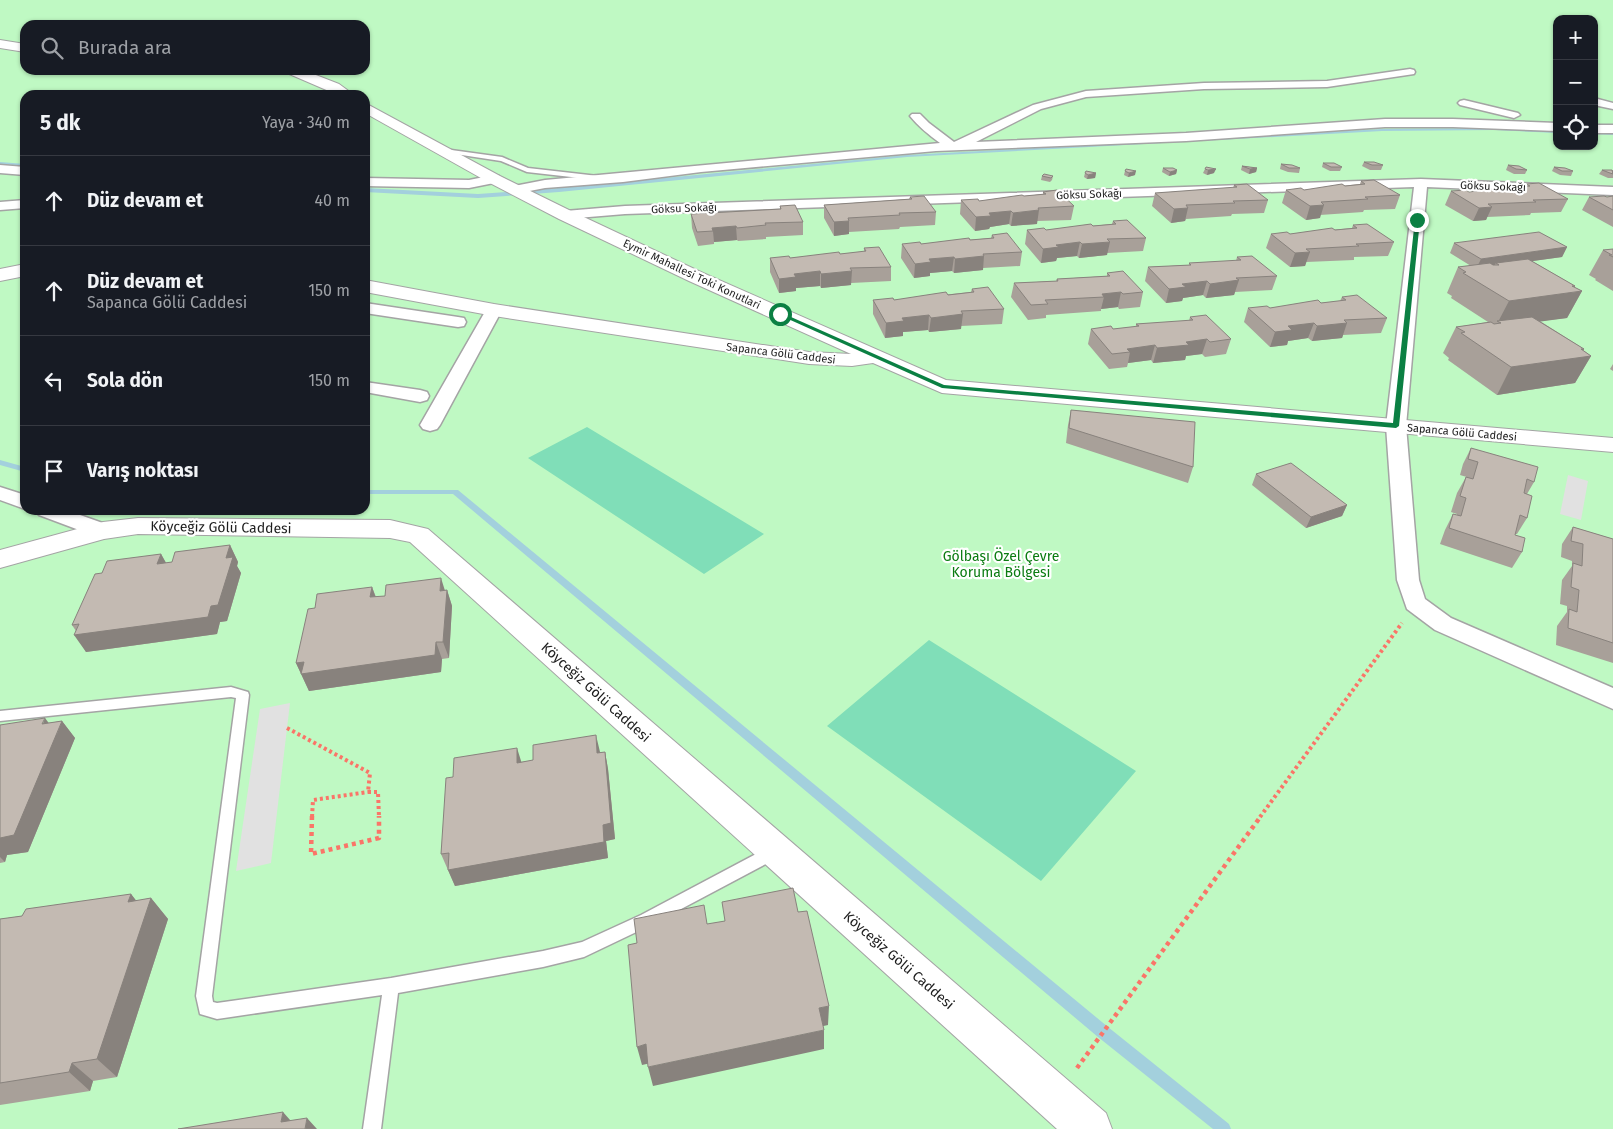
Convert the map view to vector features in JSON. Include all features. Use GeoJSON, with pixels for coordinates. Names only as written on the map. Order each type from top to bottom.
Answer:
{"type":"FeatureCollection","features":[{"type":"Feature","properties":{"kind":"street"},"geometry":{"type":"LineString","coordinates":[[0,44],[20,47]]}},
{"type":"Feature","properties":{"kind":"street"},"geometry":{"type":"LineString","coordinates":[[953,147],[1052,102],[1086,94],[1204,86],[1327,84],[1410,72]]}},
{"type":"Feature","properties":{"kind":"street"},"geometry":{"type":"LineString","coordinates":[[305,75],[340,90]]}},
{"type":"Feature","properties":{"kind":"street"},"geometry":{"type":"LineString","coordinates":[[1598,102],[1613,106]]}},
{"type":"Feature","properties":{"kind":"street"},"geometry":{"type":"LineString","coordinates":[[1464,104],[1553,125]]}},
{"type":"Feature","properties":{"kind":"street","name":"Eymir Mahallesi Toki Konutlari"},"geometry":{"type":"LineString","coordinates":[[370,110],[514,190],[565,215],[696,277],[875,356]]}},
{"type":"Feature","properties":{"kind":"street"},"geometry":{"type":"LineString","coordinates":[[1024,114],[1034,123]]}},
{"type":"Feature","properties":{"kind":"street"},"geometry":{"type":"LineString","coordinates":[[916,116],[925,126],[953,147]]}},
{"type":"Feature","properties":{"kind":"street"},"geometry":{"type":"LineString","coordinates":[[514,190],[545,184],[893,150],[1186,137],[1404,123],[1453,122],[1553,126]]}},
{"type":"Feature","properties":{"kind":"street"},"geometry":{"type":"LineString","coordinates":[[1598,129],[1613,129]]}},
{"type":"Feature","properties":{"kind":"street"},"geometry":{"type":"LineString","coordinates":[[1047,131],[1062,142]]}},
{"type":"Feature","properties":{"kind":"street"},"geometry":{"type":"LineString","coordinates":[[0,169],[20,171]]}},
{"type":"Feature","properties":{"kind":"street"},"geometry":{"type":"LineString","coordinates":[[370,182],[470,184],[494,179]]}},
{"type":"Feature","properties":{"kind":"street"},"geometry":{"type":"LineString","coordinates":[[1421,183],[1396,426],[1408,580],[1415,603],[1443,624],[1613,699]]}},
{"type":"Feature","properties":{"kind":"street","name":"Göksu Sokağı"},"geometry":{"type":"LineString","coordinates":[[565,215],[645,210],[1421,183],[1613,191]]}},
{"type":"Feature","properties":{"kind":"street"},"geometry":{"type":"LineString","coordinates":[[0,206],[20,204]]}},
{"type":"Feature","properties":{"kind":"street"},"geometry":{"type":"LineString","coordinates":[[0,275],[20,271]]}},
{"type":"Feature","properties":{"kind":"street","name":"Sapanca Gölü Caddesi"},"geometry":{"type":"LineString","coordinates":[[370,287],[494,310],[809,358],[852,360],[875,356],[942,386],[1613,445]]}},
{"type":"Feature","properties":{"kind":"street"},"geometry":{"type":"LineString","coordinates":[[370,309],[458,322]]}},
{"type":"Feature","properties":{"kind":"street"},"geometry":{"type":"LineString","coordinates":[[430,425],[494,310]]}},
{"type":"Feature","properties":{"kind":"street"},"geometry":{"type":"LineString","coordinates":[[370,388],[420,396]]}},
{"type":"Feature","properties":{"kind":"street"},"geometry":{"type":"LineString","coordinates":[[0,493],[20,500]]}},
{"type":"Feature","properties":{"kind":"street"},"geometry":{"type":"LineString","coordinates":[[60,515],[103,530]]}},
{"type":"Feature","properties":{"kind":"street","name":"Köyceğiz Gölü Caddesi"},"geometry":{"type":"LineString","coordinates":[[0,558],[103,530],[122,528],[170,526],[390,529],[418,535],[1090,1129]]}},
{"type":"Feature","properties":{"kind":"lane"},"geometry":{"type":"LineString","coordinates":[[444,151],[502,159],[527,170],[607,179]]}},
{"type":"Feature","properties":{"kind":"lane"},"geometry":{"type":"LineString","coordinates":[[0,716],[231,692],[243,695],[204,996],[206,1008],[217,1011],[391,986],[543,960],[584,949],[646,920],[775,851]]}},
{"type":"Feature","properties":{"kind":"lane"},"geometry":{"type":"LineString","coordinates":[[372,1129],[391,986]]}},
{"type":"Feature","properties":{"kind":"path"},"geometry":{"type":"LineString","coordinates":[[1076,1069],[1404,619]]}},
{"type":"Feature","properties":{"kind":"path"},"geometry":{"type":"LineString","coordinates":[[287,728],[370,773],[368,792]]}},
{"type":"Feature","properties":{"kind":"path"},"geometry":{"type":"LineString","coordinates":[[368,792],[378,792],[379,838],[311,854],[313,800],[368,792]]}},
{"type":"Feature","properties":{"kind":"green space","name":"Gölbaşı Özel Çevre Koruma Bölgesi"},"geometry":{"type":"Polygon","coordinates":[[[0,0],[1613,0],[1613,1129],[0,1129],[0,0]]]}},
{"type":"Feature","properties":{"kind":"green space"},"geometry":{"type":"Polygon","coordinates":[[[587,427],[764,534],[704,574],[528,458],[587,427]]]}},
{"type":"Feature","properties":{"kind":"green space"},"geometry":{"type":"Polygon","coordinates":[[[929,640],[1136,771],[1041,881],[827,726],[929,640]]]}},
{"type":"Feature","properties":{"kind":"shaded area"},"geometry":{"type":"Polygon","coordinates":[[[1568,475],[1588,481],[1581,520],[1560,514],[1568,475]]]}},
{"type":"Feature","properties":{"kind":"shaded area"},"geometry":{"type":"Polygon","coordinates":[[[290,703],[271,863],[236,871],[260,709],[290,703]]]}},
{"type":"Feature","properties":{"kind":"building"},"geometry":{"type":"Polygon","coordinates":[[[1364,162],[1374,162],[1383,165],[1372,165],[1364,162]]]}},
{"type":"Feature","properties":{"kind":"building"},"geometry":{"type":"Polygon","coordinates":[[[1323,163],[1334,163],[1342,167],[1331,167],[1323,163]]]}},
{"type":"Feature","properties":{"kind":"building"},"geometry":{"type":"Polygon","coordinates":[[[1281,164],[1292,165],[1300,168],[1289,168],[1281,164]]]}},
{"type":"Feature","properties":{"kind":"building"},"geometry":{"type":"Polygon","coordinates":[[[1508,165],[1519,166],[1527,170],[1516,169],[1508,165]]]}},
{"type":"Feature","properties":{"kind":"building"},"geometry":{"type":"Polygon","coordinates":[[[1206,167],[1216,169],[1208,170],[1205,169],[1206,167]]]}},
{"type":"Feature","properties":{"kind":"building"},"geometry":{"type":"Polygon","coordinates":[[[1554,167],[1565,168],[1573,171],[1562,171],[1554,167]]]}},
{"type":"Feature","properties":{"kind":"building"},"geometry":{"type":"Polygon","coordinates":[[[1163,168],[1173,168],[1177,170],[1170,172],[1163,168]]]}},
{"type":"Feature","properties":{"kind":"building"},"geometry":{"type":"Polygon","coordinates":[[[1126,169],[1136,171],[1129,173],[1125,171],[1126,169]]]}},
{"type":"Feature","properties":{"kind":"building"},"geometry":{"type":"Polygon","coordinates":[[[1602,170],[1612,170],[1613,174],[1610,173],[1602,170]]]}},
{"type":"Feature","properties":{"kind":"building"},"geometry":{"type":"Polygon","coordinates":[[[1086,171],[1096,173],[1088,175],[1085,173],[1086,171]]]}},
{"type":"Feature","properties":{"kind":"building"},"geometry":{"type":"Polygon","coordinates":[[[1044,174],[1053,176],[1051,178],[1042,176],[1044,174]]]}},
{"type":"Feature","properties":{"kind":"building"},"geometry":{"type":"Polygon","coordinates":[[[1374,180],[1400,195],[1321,202],[1324,205],[1310,206],[1286,190],[1301,188],[1304,190],[1342,184],[1345,186],[1365,184],[1361,181],[1374,180]]]}},
{"type":"Feature","properties":{"kind":"building"},"geometry":{"type":"Polygon","coordinates":[[[1539,183],[1568,199],[1488,204],[1492,207],[1479,208],[1451,191],[1466,190],[1469,192],[1530,186],[1526,184],[1539,183]]]}},
{"type":"Feature","properties":{"kind":"building"},"geometry":{"type":"Polygon","coordinates":[[[1247,184],[1268,200],[1186,205],[1188,208],[1174,209],[1155,193],[1237,187],[1234,185],[1247,184]]]}},
{"type":"Feature","properties":{"kind":"building"},"geometry":{"type":"Polygon","coordinates":[[[1057,190],[1074,206],[1038,208],[1039,210],[1013,213],[1011,211],[989,213],[991,216],[976,217],[961,200],[978,199],[979,201],[1046,194],[1043,192],[1057,190]]]}},
{"type":"Feature","properties":{"kind":"building"},"geometry":{"type":"Polygon","coordinates":[[[924,196],[936,212],[899,213],[900,215],[848,218],[849,221],[834,222],[824,205],[912,199],[910,197],[924,196]]]}},
{"type":"Feature","properties":{"kind":"building"},"geometry":{"type":"Polygon","coordinates":[[[1613,196],[1613,210],[1589,197],[1613,196]]]}},
{"type":"Feature","properties":{"kind":"building"},"geometry":{"type":"Polygon","coordinates":[[[795,205],[803,222],[765,223],[766,225],[737,228],[736,226],[712,228],[713,231],[697,232],[691,214],[781,209],[780,206],[795,205]]]}},
{"type":"Feature","properties":{"kind":"building"},"geometry":{"type":"Polygon","coordinates":[[[1127,220],[1146,238],[1107,239],[1110,242],[1082,244],[1080,242],[1056,245],[1059,247],[1043,249],[1027,230],[1044,228],[1046,230],[1091,224],[1093,226],[1116,224],[1113,221],[1127,220]]]}},
{"type":"Feature","properties":{"kind":"building"},"geometry":{"type":"Polygon","coordinates":[[[1367,224],[1394,242],[1306,249],[1310,252],[1295,253],[1271,234],[1287,232],[1290,234],[1332,228],[1335,230],[1357,228],[1353,225],[1367,224]]]}},
{"type":"Feature","properties":{"kind":"building"},"geometry":{"type":"Polygon","coordinates":[[[1539,232],[1567,247],[1481,259],[1454,243],[1539,232]]]}},
{"type":"Feature","properties":{"kind":"building"},"geometry":{"type":"Polygon","coordinates":[[[1007,233],[1022,252],[983,254],[984,256],[955,259],[954,257],[929,259],[931,262],[915,264],[902,244],[920,242],[921,244],[969,238],[970,240],[994,238],[992,235],[1007,233]]]}},
{"type":"Feature","properties":{"kind":"building"},"geometry":{"type":"Polygon","coordinates":[[[879,247],[891,267],[850,268],[852,271],[821,274],[820,271],[794,274],[796,277],[779,279],[770,258],[789,256],[790,258],[839,252],[840,254],[866,251],[864,248],[879,247]]]}},
{"type":"Feature","properties":{"kind":"building"},"geometry":{"type":"Polygon","coordinates":[[[1613,249],[1613,257],[1603,250],[1613,249]]]}},
{"type":"Feature","properties":{"kind":"building"},"geometry":{"type":"Polygon","coordinates":[[[1252,256],[1277,276],[1236,278],[1239,280],[1210,284],[1207,281],[1182,284],[1186,287],[1169,289],[1148,267],[1241,260],[1237,257],[1252,256]]]}},
{"type":"Feature","properties":{"kind":"building"},"geometry":{"type":"Polygon","coordinates":[[[1528,259],[1582,291],[1509,301],[1463,273],[1466,272],[1458,267],[1490,263],[1499,265],[1496,263],[1528,259]]]}},
{"type":"Feature","properties":{"kind":"building"},"geometry":{"type":"Polygon","coordinates":[[[1123,271],[1143,292],[1102,294],[1104,297],[1045,300],[1048,304],[1031,305],[1014,283],[1110,276],[1107,273],[1123,271]]]}},
{"type":"Feature","properties":{"kind":"building"},"geometry":{"type":"Polygon","coordinates":[[[988,287],[1004,309],[961,311],[963,314],[931,318],[929,315],[902,318],[904,321],[886,323],[873,300],[893,298],[894,300],[946,292],[948,295],[974,292],[972,289],[988,287]]]}},
{"type":"Feature","properties":{"kind":"building"},"geometry":{"type":"Polygon","coordinates":[[[1357,295],[1387,318],[1344,320],[1347,323],[1317,326],[1314,323],[1288,326],[1292,330],[1275,332],[1248,308],[1267,306],[1270,308],[1318,300],[1321,303],[1346,300],[1342,297],[1357,295]]]}},
{"type":"Feature","properties":{"kind":"building"},"geometry":{"type":"Polygon","coordinates":[[[1206,315],[1231,339],[1210,342],[1207,339],[1186,342],[1189,345],[1157,348],[1155,345],[1127,349],[1130,352],[1112,354],[1091,329],[1111,326],[1113,329],[1139,326],[1136,324],[1193,320],[1190,317],[1206,315]]]}},
{"type":"Feature","properties":{"kind":"building"},"geometry":{"type":"Polygon","coordinates":[[[1532,317],[1584,349],[1581,349],[1591,356],[1511,367],[1461,333],[1465,332],[1456,327],[1491,322],[1494,324],[1501,323],[1497,321],[1532,317]]]}},
{"type":"Feature","properties":{"kind":"building"},"geometry":{"type":"Polygon","coordinates":[[[1071,410],[1195,422],[1193,467],[1069,428],[1071,410]]]}},
{"type":"Feature","properties":{"kind":"building"},"geometry":{"type":"Polygon","coordinates":[[[1471,448],[1538,467],[1534,482],[1527,479],[1524,493],[1532,496],[1527,518],[1520,515],[1515,535],[1525,538],[1522,552],[1449,528],[1453,514],[1461,516],[1466,498],[1460,496],[1466,477],[1473,479],[1478,462],[1468,459],[1471,448]]]}},
{"type":"Feature","properties":{"kind":"building"},"geometry":{"type":"Polygon","coordinates":[[[1291,463],[1347,505],[1311,517],[1256,474],[1291,463]]]}},
{"type":"Feature","properties":{"kind":"building"},"geometry":{"type":"Polygon","coordinates":[[[1573,527],[1613,539],[1613,643],[1568,628],[1569,609],[1577,612],[1579,590],[1571,587],[1573,563],[1582,566],[1583,544],[1571,541],[1573,527]]]}},
{"type":"Feature","properties":{"kind":"building"},"geometry":{"type":"Polygon","coordinates":[[[230,545],[226,558],[233,557],[218,605],[211,606],[208,617],[74,635],[79,624],[72,625],[95,574],[102,573],[107,561],[161,554],[157,564],[172,562],[175,552],[230,545]]]}},
{"type":"Feature","properties":{"kind":"building"},"geometry":{"type":"Polygon","coordinates":[[[441,578],[440,591],[447,590],[443,642],[436,642],[435,655],[301,674],[304,662],[296,663],[308,609],[315,608],[317,594],[372,587],[370,597],[385,596],[386,585],[441,578]]]}},
{"type":"Feature","properties":{"kind":"building"},"geometry":{"type":"Polygon","coordinates":[[[45,718],[42,724],[62,721],[14,835],[0,838],[0,725],[45,718]]]}},
{"type":"Feature","properties":{"kind":"building"},"geometry":{"type":"Polygon","coordinates":[[[596,735],[597,753],[605,752],[611,823],[603,825],[604,842],[448,870],[449,853],[441,854],[446,778],[453,777],[454,758],[517,748],[517,763],[533,760],[533,745],[596,735]]]}},
{"type":"Feature","properties":{"kind":"building"},"geometry":{"type":"Polygon","coordinates":[[[793,888],[798,912],[807,911],[829,1006],[819,1008],[824,1030],[648,1067],[646,1044],[637,1047],[628,945],[637,943],[634,919],[704,905],[707,924],[725,921],[722,902],[793,888]]]}},
{"type":"Feature","properties":{"kind":"building"},"geometry":{"type":"Polygon","coordinates":[[[131,894],[128,902],[151,898],[97,1059],[72,1063],[69,1072],[0,1083],[0,919],[22,916],[26,909],[131,894]]]}},
{"type":"Feature","properties":{"kind":"building"},"geometry":{"type":"Polygon","coordinates":[[[283,1112],[281,1122],[307,1118],[305,1129],[178,1129],[283,1112]]]}},
{"type":"Feature","properties":{"kind":"waterway"},"geometry":{"type":"LineString","coordinates":[[370,190],[478,196],[559,190],[907,156],[1382,130],[1495,129],[1553,132]]}},
{"type":"Feature","properties":{"kind":"waterway"},"geometry":{"type":"LineString","coordinates":[[1598,133],[1613,134]]}},
{"type":"Feature","properties":{"kind":"waterway"},"geometry":{"type":"LineString","coordinates":[[0,163],[20,165]]}},
{"type":"Feature","properties":{"kind":"waterway"},"geometry":{"type":"LineString","coordinates":[[0,462],[20,468]]}},
{"type":"Feature","properties":{"kind":"waterway"},"geometry":{"type":"LineString","coordinates":[[370,492],[455,492],[1103,1032],[1224,1129]]}},
{"type":"Feature","properties":{"kind":"route"},"geometry":{"type":"LineString","coordinates":[[780,314],[942,386],[1396,426],[1417,220]]}}]}
